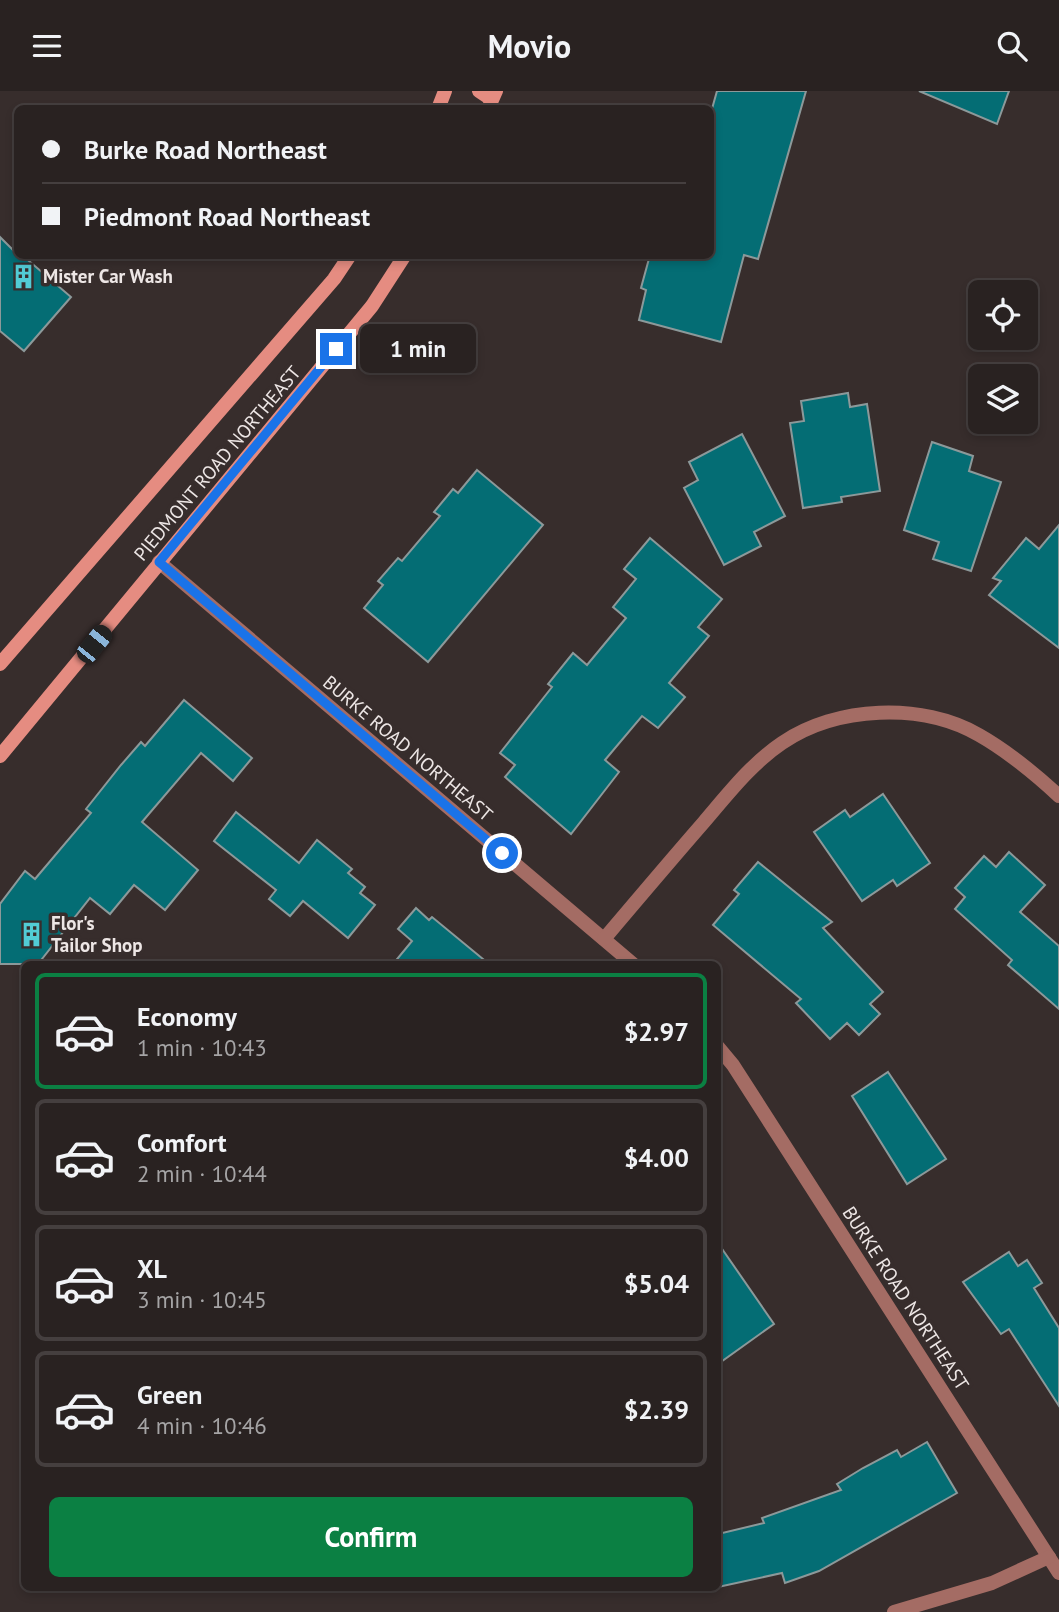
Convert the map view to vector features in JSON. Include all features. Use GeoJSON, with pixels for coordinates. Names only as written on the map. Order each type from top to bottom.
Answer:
{"type":"FeatureCollection","features":[{"type":"Feature","properties":{"kind":"main road","name":"PIEDMONT ROAD NORTHEAST"},"geometry":{"type":"LineString","coordinates":[[0,664],[334,279],[347,259]]}},
{"type":"Feature","properties":{"kind":"main road","name":"PIEDMONT ROAD NORTHEAST"},"geometry":{"type":"LineString","coordinates":[[0,756],[372,306],[402,259]]}},
{"type":"Feature","properties":{"kind":"street","name":"BURKE ROAD NORTHEAST"},"geometry":{"type":"LineString","coordinates":[[159,562],[630,961]]}},
{"type":"Feature","properties":{"kind":"street"},"geometry":{"type":"LineString","coordinates":[[604,939],[751,768],[782,743],[812,727],[865,713],[925,716],[977,734],[1027,767],[1059,796]]}},
{"type":"Feature","properties":{"kind":"street","name":"BURKE ROAD NORTHEAST"},"geometry":{"type":"LineString","coordinates":[[721,1051],[733,1065],[1059,1573]]}},
{"type":"Feature","properties":{"kind":"street"},"geometry":{"type":"LineString","coordinates":[[894,1612],[992,1583],[1049,1557]]}},
{"type":"Feature","properties":{"kind":"building"},"geometry":{"type":"Polygon","coordinates":[[[717,91],[806,91],[758,259],[744,255],[721,342],[639,320],[646,290],[641,288],[649,259],[714,259],[713,105],[717,91]]]}},
{"type":"Feature","properties":{"kind":"building"},"geometry":{"type":"Polygon","coordinates":[[[919,91],[1009,91],[997,124],[919,91]]]}},
{"type":"Feature","properties":{"kind":"building","name":"Mister Car Wash"},"geometry":{"type":"Polygon","coordinates":[[[0,237],[14,251],[14,259],[27,259],[71,297],[24,351],[0,331],[0,237]]]}},
{"type":"Feature","properties":{"kind":"building"},"geometry":{"type":"Polygon","coordinates":[[[848,393],[850,407],[867,404],[880,491],[841,497],[842,502],[803,508],[790,423],[804,421],[801,401],[848,393]]]}},
{"type":"Feature","properties":{"kind":"building"},"geometry":{"type":"Polygon","coordinates":[[[742,434],[785,516],[754,532],[761,546],[724,565],[684,488],[698,480],[689,462],[742,434]]]}},
{"type":"Feature","properties":{"kind":"building"},"geometry":{"type":"Polygon","coordinates":[[[932,442],[973,456],[969,471],[1001,482],[971,571],[933,559],[939,542],[904,530],[932,442]]]}},
{"type":"Feature","properties":{"kind":"building"},"geometry":{"type":"Polygon","coordinates":[[[477,470],[543,525],[428,662],[364,608],[383,585],[378,581],[398,558],[402,561],[440,516],[434,512],[453,489],[458,493],[477,470]]]}},
{"type":"Feature","properties":{"kind":"building"},"geometry":{"type":"Polygon","coordinates":[[[1059,525],[1059,648],[989,595],[1001,581],[993,578],[1026,538],[1039,549],[1059,525]]]}},
{"type":"Feature","properties":{"kind":"building"},"geometry":{"type":"Polygon","coordinates":[[[650,538],[722,599],[698,627],[709,636],[669,683],[685,697],[658,728],[642,716],[605,760],[619,772],[571,834],[505,777],[515,765],[500,753],[552,687],[548,684],[573,653],[587,665],[626,618],[613,607],[636,579],[624,569],[650,538]]]}},
{"type":"Feature","properties":{"kind":"building"},"geometry":{"type":"Polygon","coordinates":[[[184,700],[252,758],[233,781],[201,753],[142,822],[198,870],[165,910],[134,885],[110,914],[90,898],[40,961],[0,964],[0,904],[25,871],[35,879],[91,813],[86,809],[121,765],[141,742],[145,746],[184,700]]]}},
{"type":"Feature","properties":{"kind":"building"},"geometry":{"type":"Polygon","coordinates":[[[883,794],[930,863],[897,886],[893,880],[862,901],[814,832],[845,810],[850,817],[883,794]]]}},
{"type":"Feature","properties":{"kind":"building"},"geometry":{"type":"Polygon","coordinates":[[[236,812],[299,863],[317,840],[352,869],[348,873],[365,887],[360,893],[375,905],[348,938],[303,901],[290,916],[269,899],[276,890],[214,841],[236,812]]]}},
{"type":"Feature","properties":{"kind":"building"},"geometry":{"type":"Polygon","coordinates":[[[1009,852],[1045,885],[1020,912],[1059,946],[1059,1009],[1008,965],[1012,960],[955,909],[965,897],[955,888],[984,856],[996,867],[1009,852]]]}},
{"type":"Feature","properties":{"kind":"building"},"geometry":{"type":"Polygon","coordinates":[[[758,862],[832,922],[823,928],[883,992],[870,1004],[880,1014],[859,1035],[847,1023],[830,1039],[796,1003],[801,999],[713,925],[739,894],[734,890],[758,862]]]}},
{"type":"Feature","properties":{"kind":"building"},"geometry":{"type":"Polygon","coordinates":[[[416,908],[429,920],[432,917],[485,961],[395,961],[412,941],[398,929],[416,908]]]}},
{"type":"Feature","properties":{"kind":"building"},"geometry":{"type":"Polygon","coordinates":[[[888,1072],[946,1159],[907,1184],[852,1096],[888,1072]]]}},
{"type":"Feature","properties":{"kind":"building"},"geometry":{"type":"Polygon","coordinates":[[[721,1247],[774,1324],[721,1362],[721,1247]]]}},
{"type":"Feature","properties":{"kind":"building"},"geometry":{"type":"Polygon","coordinates":[[[1009,1252],[1018,1266],[1027,1260],[1042,1283],[1034,1288],[1059,1328],[1059,1406],[1009,1329],[1001,1334],[963,1282],[1009,1252]]]}},
{"type":"Feature","properties":{"kind":"building"},"geometry":{"type":"Polygon","coordinates":[[[927,1442],[957,1493],[819,1571],[785,1583],[782,1573],[721,1586],[721,1533],[764,1523],[762,1518],[841,1490],[837,1484],[897,1450],[901,1457],[927,1442]]]}},
{"type":"Feature","properties":{"kind":"place","name":"Mister Car Wash"},"geometry":{"type":"Point","coordinates":[23,276]}},
{"type":"Feature","properties":{"kind":"place","name":"Flor's Tailor Shop"},"geometry":{"type":"Point","coordinates":[31,934]}},
{"type":"Feature","properties":{"kind":"route"},"geometry":{"type":"LineString","coordinates":[[336,349],[159,562],[502,853]]}}]}
